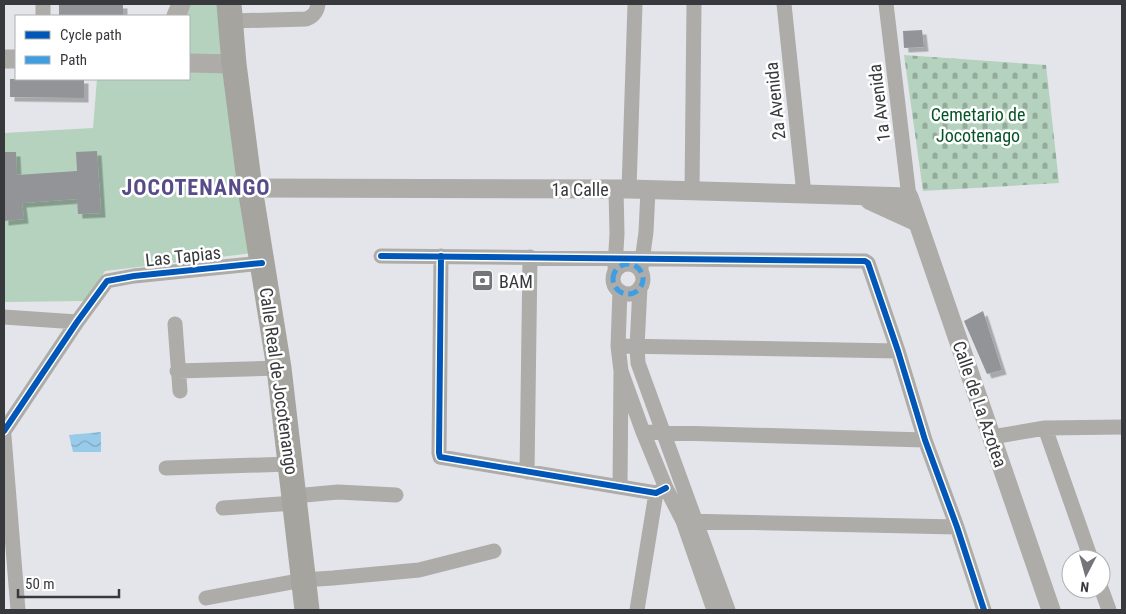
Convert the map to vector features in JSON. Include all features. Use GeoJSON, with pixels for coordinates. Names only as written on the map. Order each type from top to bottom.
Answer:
{"type":"FeatureCollection","features":[{"type":"Feature","properties":{"kind":"main road","name":"Calle Real de Jocotenango"},"geometry":{"type":"LineString","coordinates":[[230,13],[234,64],[250,188],[279,368],[307,610]]}},
{"type":"Feature","properties":{"kind":"street"},"geometry":{"type":"LineString","coordinates":[[230,13],[306,19],[312,17],[317,10],[318,4]]}},
{"type":"Feature","properties":{"kind":"street"},"geometry":{"type":"LineString","coordinates":[[635,4],[631,189],[613,280],[620,291],[628,293],[640,287]]}},
{"type":"Feature","properties":{"kind":"street"},"geometry":{"type":"LineString","coordinates":[[692,190],[694,4]]}},
{"type":"Feature","properties":{"kind":"street","name":"2a Avenida"},"geometry":{"type":"LineString","coordinates":[[784,4],[804,194]]}},
{"type":"Feature","properties":{"kind":"street","name":"1a Avenida"},"geometry":{"type":"LineString","coordinates":[[886,4],[909,198]]}},
{"type":"Feature","properties":{"kind":"street"},"geometry":{"type":"LineString","coordinates":[[190,63],[234,64]]}},
{"type":"Feature","properties":{"kind":"street","name":"1a Calle"},"geometry":{"type":"LineString","coordinates":[[250,188],[631,189],[909,198]]}},
{"type":"Feature","properties":{"kind":"street"},"geometry":{"type":"LineString","coordinates":[[631,189],[646,233],[642,265],[643,279],[640,287],[638,364],[664,432],[714,610]]}},
{"type":"Feature","properties":{"kind":"street"},"geometry":{"type":"LineString","coordinates":[[862,196],[918,222]]}},
{"type":"Feature","properties":{"kind":"street","name":"Calle de La Azotea"},"geometry":{"type":"LineString","coordinates":[[909,198],[1051,610]]}},
{"type":"Feature","properties":{"kind":"street"},"geometry":{"type":"LineString","coordinates":[[381,256],[530,257],[615,265],[865,261],[870,264],[925,440],[957,527],[984,610]]}},
{"type":"Feature","properties":{"kind":"street"},"geometry":{"type":"LineString","coordinates":[[441,256],[440,457],[620,487],[661,491]]}},
{"type":"Feature","properties":{"kind":"street"},"geometry":{"type":"LineString","coordinates":[[527,472],[530,257]]}},
{"type":"Feature","properties":{"kind":"street","name":"Las Tapias"},"geometry":{"type":"LineString","coordinates":[[77,322],[107,281],[134,276],[262,263]]}},
{"type":"Feature","properties":{"kind":"street"},"geometry":{"type":"LineString","coordinates":[[620,291],[618,346],[621,371],[620,487]]}},
{"type":"Feature","properties":{"kind":"street"},"geometry":{"type":"LineString","coordinates":[[4,316],[77,322],[4,431]]}},
{"type":"Feature","properties":{"kind":"street"},"geometry":{"type":"LineString","coordinates":[[175,324],[177,371],[180,391]]}},
{"type":"Feature","properties":{"kind":"street"},"geometry":{"type":"LineString","coordinates":[[618,346],[898,351]]}},
{"type":"Feature","properties":{"kind":"street"},"geometry":{"type":"LineString","coordinates":[[177,371],[279,368]]}},
{"type":"Feature","properties":{"kind":"street"},"geometry":{"type":"LineString","coordinates":[[621,371],[643,432],[661,491],[690,521],[728,610]]}},
{"type":"Feature","properties":{"kind":"street"},"geometry":{"type":"LineString","coordinates":[[992,437],[1046,428],[1122,427]]}},
{"type":"Feature","properties":{"kind":"street"},"geometry":{"type":"LineString","coordinates":[[1046,428],[1088,549]]}},
{"type":"Feature","properties":{"kind":"street"},"geometry":{"type":"LineString","coordinates":[[643,432],[925,440]]}},
{"type":"Feature","properties":{"kind":"street"},"geometry":{"type":"LineString","coordinates":[[4,436],[18,610]]}},
{"type":"Feature","properties":{"kind":"street"},"geometry":{"type":"LineString","coordinates":[[166,468],[290,464]]}},
{"type":"Feature","properties":{"kind":"street"},"geometry":{"type":"LineString","coordinates":[[637,610],[661,491]]}},
{"type":"Feature","properties":{"kind":"street"},"geometry":{"type":"LineString","coordinates":[[223,508],[294,500],[338,492],[396,495]]}},
{"type":"Feature","properties":{"kind":"street"},"geometry":{"type":"LineString","coordinates":[[690,521],[957,527]]}},
{"type":"Feature","properties":{"kind":"street"},"geometry":{"type":"LineString","coordinates":[[206,598],[303,580],[419,570],[494,551]]}},
{"type":"Feature","properties":{"kind":"green space"},"geometry":{"type":"Polygon","coordinates":[[[183,4],[223,4],[227,58],[190,57],[190,15],[179,15],[183,4]]]}},
{"type":"Feature","properties":{"kind":"green space","name":"Cemetario de Jocotenago"},"geometry":{"type":"Polygon","coordinates":[[[904,55],[1046,65],[1059,183],[923,191],[904,55]]]}},
{"type":"Feature","properties":{"kind":"green space"},"geometry":{"type":"Polygon","coordinates":[[[190,70],[227,71],[253,253],[105,271],[84,301],[4,302],[4,133],[93,128],[97,80],[190,80],[190,70]]]}},
{"type":"Feature","properties":{"kind":"water"},"geometry":{"type":"Polygon","coordinates":[[[101,432],[101,452],[73,452],[69,435],[101,432]]]}},
{"type":"Feature","properties":{"kind":"building"},"geometry":{"type":"Polygon","coordinates":[[[59,4],[123,4],[123,15],[59,15],[59,4]]]}},
{"type":"Feature","properties":{"kind":"building"},"geometry":{"type":"Polygon","coordinates":[[[922,30],[924,47],[904,48],[903,31],[922,30]]]}},
{"type":"Feature","properties":{"kind":"building"},"geometry":{"type":"Polygon","coordinates":[[[10,79],[84,80],[84,98],[10,97],[10,79]]]}},
{"type":"Feature","properties":{"kind":"building"},"geometry":{"type":"Polygon","coordinates":[[[97,151],[101,213],[78,214],[77,199],[22,203],[24,219],[4,221],[4,152],[16,152],[17,175],[77,171],[76,152],[97,151]]]}},
{"type":"Feature","properties":{"kind":"building"},"geometry":{"type":"Polygon","coordinates":[[[983,311],[1002,370],[987,374],[964,321],[983,311]]]}},
{"type":"Feature","properties":{"kind":"marked path"},"geometry":{"type":"LineString","coordinates":[[628,264],[638,269],[643,279],[638,289],[628,294],[618,289],[613,279],[618,269],[628,264]]}},
{"type":"Feature","properties":{"kind":"cycle path"},"geometry":{"type":"LineString","coordinates":[[381,256],[865,261],[868,263],[898,351],[925,440],[957,527],[984,610]]}},
{"type":"Feature","properties":{"kind":"cycle path"},"geometry":{"type":"LineString","coordinates":[[441,256],[440,457],[656,493],[666,488]]}},
{"type":"Feature","properties":{"kind":"cycle path"},"geometry":{"type":"LineString","coordinates":[[4,431],[77,322],[107,281],[134,276],[262,263]]}},
{"type":"Feature","properties":{"kind":"place","name":"BAM"},"geometry":{"type":"Point","coordinates":[483,281]}},
{"type":"Feature","properties":{"kind":"district","name":"JOCOTENANGO"},"geometry":{"type":"Point","coordinates":[196,187]}}]}
